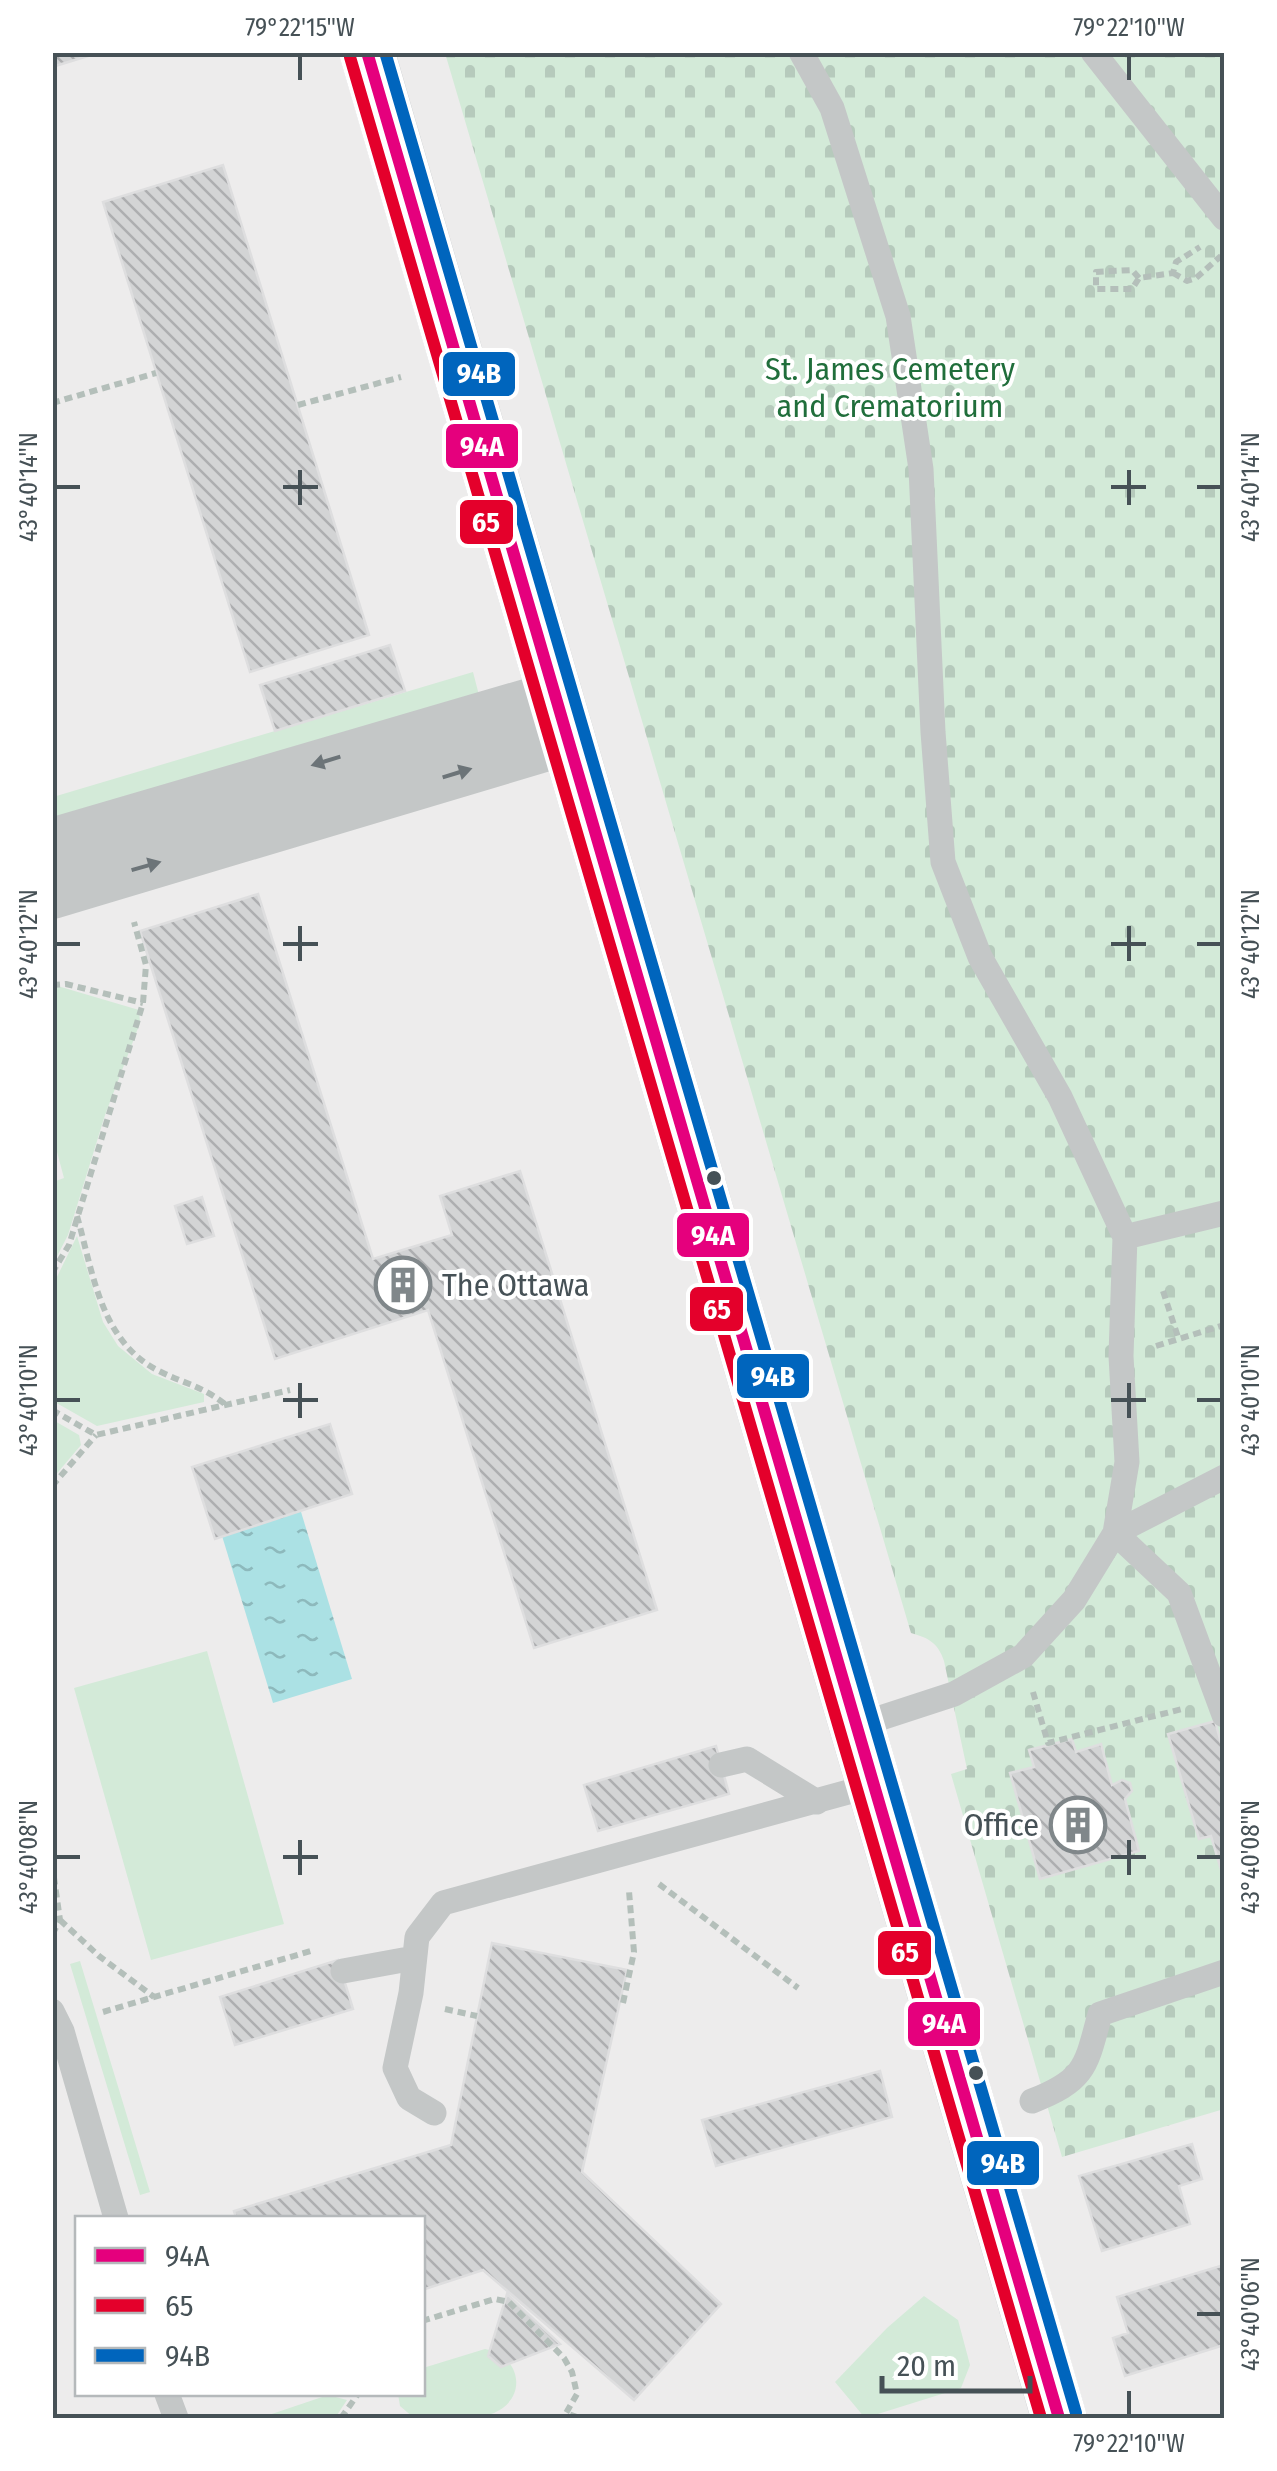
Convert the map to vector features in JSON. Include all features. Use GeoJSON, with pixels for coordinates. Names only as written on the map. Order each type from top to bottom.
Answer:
{"type":"FeatureCollection","features":[{"type":"Feature","properties":{"kind":"main road"},"geometry":{"type":"LineString","coordinates":[[367,52],[1059,2418]]}},
{"type":"Feature","properties":{"kind":"street"},"geometry":{"type":"LineString","coordinates":[[52,843],[561,718]]}},
{"type":"Feature","properties":{"kind":"street"},"geometry":{"type":"LineString","coordinates":[[52,894],[561,718]]}},
{"type":"Feature","properties":{"kind":"lane"},"geometry":{"type":"LineString","coordinates":[[801,52],[832,108],[898,316],[921,469],[933,732],[944,862],[980,957],[1060,1097],[1126,1237],[1121,1356],[1127,1462],[1115,1533],[1074,1600],[1024,1656],[954,1694],[856,1726]]}},
{"type":"Feature","properties":{"kind":"lane"},"geometry":{"type":"LineString","coordinates":[[1093,52],[1224,218]]}},
{"type":"Feature","properties":{"kind":"lane"},"geometry":{"type":"LineString","coordinates":[[1126,1237],[1224,1213]]}},
{"type":"Feature","properties":{"kind":"lane"},"geometry":{"type":"LineString","coordinates":[[1115,1533],[1224,1477]]}},
{"type":"Feature","properties":{"kind":"lane"},"geometry":{"type":"LineString","coordinates":[[1115,1533],[1178,1593],[1221,1708]]}},
{"type":"Feature","properties":{"kind":"lane"},"geometry":{"type":"LineString","coordinates":[[721,1765],[747,1759],[817,1802]]}},
{"type":"Feature","properties":{"kind":"lane"},"geometry":{"type":"LineString","coordinates":[[434,2112],[410,2098],[395,2068],[411,1992],[416,1937],[443,1903],[874,1784]]}},
{"type":"Feature","properties":{"kind":"lane"},"geometry":{"type":"LineString","coordinates":[[343,1971],[414,1958]]}},
{"type":"Feature","properties":{"kind":"lane"},"geometry":{"type":"LineString","coordinates":[[1032,2101],[1072,2082],[1087,2064],[1100,2014],[1224,1972]]}},
{"type":"Feature","properties":{"kind":"lane"},"geometry":{"type":"LineString","coordinates":[[52,2012],[62,2031],[115,2216]]}},
{"type":"Feature","properties":{"kind":"path"},"geometry":{"type":"LineString","coordinates":[[1173,273],[1176,262],[1205,245]]}},
{"type":"Feature","properties":{"kind":"path"},"geometry":{"type":"LineString","coordinates":[[1138,278],[1173,273],[1187,281],[1224,254]]}},
{"type":"Feature","properties":{"kind":"path"},"geometry":{"type":"LineString","coordinates":[[1132,270],[1138,278],[1132,289],[1096,289],[1096,272],[1132,270]]}},
{"type":"Feature","properties":{"kind":"path"},"geometry":{"type":"LineString","coordinates":[[52,404],[156,372]]}},
{"type":"Feature","properties":{"kind":"path"},"geometry":{"type":"LineString","coordinates":[[298,406],[401,376]]}},
{"type":"Feature","properties":{"kind":"path"},"geometry":{"type":"LineString","coordinates":[[52,1273],[70,1244],[143,1003],[146,965],[133,919]]}},
{"type":"Feature","properties":{"kind":"path"},"geometry":{"type":"LineString","coordinates":[[52,985],[66,984],[143,1003]]}},
{"type":"Feature","properties":{"kind":"path"},"geometry":{"type":"LineString","coordinates":[[77,1215],[104,1312],[124,1346],[156,1370],[206,1388],[226,1405]]}},
{"type":"Feature","properties":{"kind":"path"},"geometry":{"type":"LineString","coordinates":[[1144,1350],[1224,1325]]}},
{"type":"Feature","properties":{"kind":"path"},"geometry":{"type":"LineString","coordinates":[[52,1486],[96,1435],[290,1390]]}},
{"type":"Feature","properties":{"kind":"path"},"geometry":{"type":"LineString","coordinates":[[52,1410],[96,1435]]}},
{"type":"Feature","properties":{"kind":"path"},"geometry":{"type":"LineString","coordinates":[[1024,1656],[1048,1744],[1221,1708]]}},
{"type":"Feature","properties":{"kind":"path"},"geometry":{"type":"LineString","coordinates":[[626,1854],[666,1890],[798,1988]]}},
{"type":"Feature","properties":{"kind":"path"},"geometry":{"type":"LineString","coordinates":[[623,2003],[634,1952],[626,1854]]}},
{"type":"Feature","properties":{"kind":"path"},"geometry":{"type":"LineString","coordinates":[[52,1864],[60,1920],[52,1935]]}},
{"type":"Feature","properties":{"kind":"path"},"geometry":{"type":"LineString","coordinates":[[60,1920],[98,1956],[154,1998]]}},
{"type":"Feature","properties":{"kind":"path"},"geometry":{"type":"LineString","coordinates":[[104,2012],[320,1948]]}},
{"type":"Feature","properties":{"kind":"path"},"geometry":{"type":"LineString","coordinates":[[425,2320],[495,2299],[509,2302],[564,2358],[572,2372],[576,2394],[566,2414],[578,2418]]}},
{"type":"Feature","properties":{"kind":"path"},"geometry":{"type":"LineString","coordinates":[[340,2418],[356,2396]]}},
{"type":"Feature","properties":{"kind":"green space","name":"St. James Cemetery and Crematorium"},"geometry":{"type":"Polygon","coordinates":[[[445,53],[1224,53],[1224,2109],[1062,2157],[951,1774],[967,1769],[944,1661],[932,1642],[911,1633],[445,53]]]}},
{"type":"Feature","properties":{"kind":"green space"},"geometry":{"type":"Polygon","coordinates":[[[473,672],[480,699],[53,829],[53,797],[473,672]]]}},
{"type":"Feature","properties":{"kind":"green space"},"geometry":{"type":"Polygon","coordinates":[[[53,988],[139,1010],[140,1023],[105,1115],[68,1235],[53,1264],[53,1182],[64,1178],[53,1137],[53,988]]]}},
{"type":"Feature","properties":{"kind":"green space"},"geometry":{"type":"Polygon","coordinates":[[[77,1236],[103,1322],[118,1346],[152,1374],[204,1394],[204,1402],[97,1426],[53,1401],[53,1285],[77,1236]]]}},
{"type":"Feature","properties":{"kind":"green space"},"geometry":{"type":"Polygon","coordinates":[[[53,1420],[79,1435],[81,1445],[53,1478],[53,1420]]]}},
{"type":"Feature","properties":{"kind":"green space"},"geometry":{"type":"Polygon","coordinates":[[[207,1651],[284,1924],[151,1960],[74,1688],[207,1651]]]}},
{"type":"Feature","properties":{"kind":"green space"},"geometry":{"type":"Polygon","coordinates":[[[80,1961],[150,2192],[140,2195],[70,1964],[80,1961]]]}},
{"type":"Feature","properties":{"kind":"green space"},"geometry":{"type":"Polygon","coordinates":[[[924,2296],[958,2320],[970,2365],[961,2388],[865,2418],[835,2382],[924,2296]]]}},
{"type":"Feature","properties":{"kind":"green space"},"geometry":{"type":"Polygon","coordinates":[[[485,2349],[507,2361],[516,2380],[515,2390],[503,2408],[482,2417],[414,2418],[400,2406],[398,2396],[425,2396],[425,2367],[485,2349]]]}},
{"type":"Feature","properties":{"kind":"green space"},"geometry":{"type":"Polygon","coordinates":[[[325,2396],[347,2400],[335,2418],[260,2418],[325,2396]]]}},
{"type":"Feature","properties":{"kind":"water"},"geometry":{"type":"Polygon","coordinates":[[[298,1502],[352,1679],[273,1703],[219,1526],[298,1502]]]}},
{"type":"Feature","properties":{"kind":"building"},"geometry":{"type":"Polygon","coordinates":[[[52,52],[101,52],[52,67],[52,52]]]}},
{"type":"Feature","properties":{"kind":"building"},"geometry":{"type":"Polygon","coordinates":[[[223,165],[369,635],[250,672],[103,202],[223,165]]]}},
{"type":"Feature","properties":{"kind":"building"},"geometry":{"type":"Polygon","coordinates":[[[390,645],[405,691],[275,731],[260,685],[390,645]]]}},
{"type":"Feature","properties":{"kind":"building","name":"The Ottawa"},"geometry":{"type":"Polygon","coordinates":[[[258,894],[373,1259],[452,1235],[440,1196],[520,1171],[657,1610],[534,1648],[428,1310],[275,1359],[140,931],[258,894]]]}},
{"type":"Feature","properties":{"kind":"building"},"geometry":{"type":"Polygon","coordinates":[[[202,1197],[214,1236],[187,1244],[175,1206],[202,1197]]]}},
{"type":"Feature","properties":{"kind":"building"},"geometry":{"type":"Polygon","coordinates":[[[330,1424],[352,1494],[215,1539],[192,1467],[330,1424]]]}},
{"type":"Feature","properties":{"kind":"building"},"geometry":{"type":"Polygon","coordinates":[[[1215,1721],[1224,1754],[1224,1880],[1211,1836],[1199,1839],[1168,1734],[1215,1721]]]}},
{"type":"Feature","properties":{"kind":"building","name":"Office"},"geometry":{"type":"Polygon","coordinates":[[[1072,1739],[1076,1752],[1101,1744],[1112,1785],[1122,1780],[1130,1783],[1132,1791],[1125,1799],[1139,1851],[1040,1879],[1010,1773],[1034,1767],[1029,1750],[1072,1739]]]}},
{"type":"Feature","properties":{"kind":"building"},"geometry":{"type":"Polygon","coordinates":[[[716,1746],[729,1794],[598,1831],[584,1785],[716,1746]]]}},
{"type":"Feature","properties":{"kind":"building"},"geometry":{"type":"Polygon","coordinates":[[[492,1943],[627,1970],[582,2172],[721,2304],[634,2400],[483,2270],[425,2289],[425,2216],[235,2216],[234,2211],[451,2145],[492,1943]]]}},
{"type":"Feature","properties":{"kind":"building"},"geometry":{"type":"Polygon","coordinates":[[[338,1960],[353,2009],[235,2045],[220,1997],[338,1960]]]}},
{"type":"Feature","properties":{"kind":"building"},"geometry":{"type":"Polygon","coordinates":[[[880,2071],[892,2117],[716,2166],[702,2120],[880,2071]]]}},
{"type":"Feature","properties":{"kind":"building"},"geometry":{"type":"Polygon","coordinates":[[[1192,2144],[1202,2179],[1179,2186],[1190,2224],[1102,2251],[1079,2176],[1192,2144]]]}},
{"type":"Feature","properties":{"kind":"building"},"geometry":{"type":"Polygon","coordinates":[[[1224,2265],[1224,2345],[1125,2376],[1113,2338],[1128,2333],[1117,2297],[1224,2265]]]}},
{"type":"Feature","properties":{"kind":"building"},"geometry":{"type":"Polygon","coordinates":[[[507,2294],[560,2344],[501,2367],[488,2356],[507,2294]]]}},
{"type":"Feature","properties":{"kind":"transit line","name":"94A"},"geometry":{"type":"LineString","coordinates":[[367,52],[1059,2418]]}},
{"type":"Feature","properties":{"kind":"transit line","name":"94B"},"geometry":{"type":"LineString","coordinates":[[385,52],[1076,2413]]}},
{"type":"Feature","properties":{"kind":"transit line","name":"65"},"geometry":{"type":"LineString","coordinates":[[350,57],[1041,2418]]}},
{"type":"Feature","properties":{"kind":"place","name":"The Ottawa"},"geometry":{"type":"Point","coordinates":[403,1285]}},
{"type":"Feature","properties":{"kind":"place","name":"Office"},"geometry":{"type":"Point","coordinates":[1078,1825]}}]}
